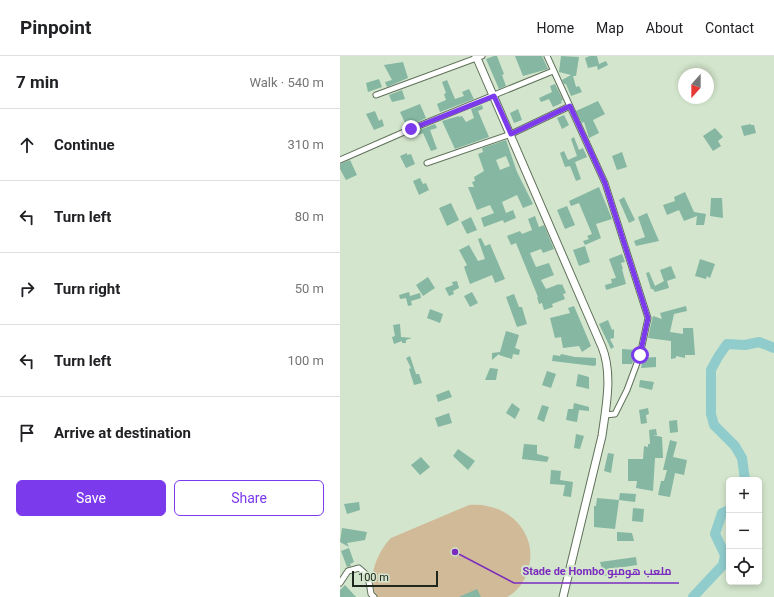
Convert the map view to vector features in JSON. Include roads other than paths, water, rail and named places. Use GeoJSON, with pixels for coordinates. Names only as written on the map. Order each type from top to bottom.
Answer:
{"type":"FeatureCollection","features":[{"type":"Feature","properties":{"kind":"street"},"geometry":{"type":"LineString","coordinates":[[547,56],[605,183],[648,318],[640,355],[627,390],[615,414],[605,414]]}},
{"type":"Feature","properties":{"kind":"street"},"geometry":{"type":"LineString","coordinates":[[376,95],[478,57],[606,356],[608,379],[602,436],[563,597]]}},
{"type":"Feature","properties":{"kind":"street"},"geometry":{"type":"LineString","coordinates":[[340,160],[411,129],[553,71]]}},
{"type":"Feature","properties":{"kind":"street"},"geometry":{"type":"LineString","coordinates":[[427,163],[511,134],[570,106]]}},
{"type":"Feature","properties":{"kind":"street"},"geometry":{"type":"LineString","coordinates":[[340,583],[348,571],[359,568],[366,571],[371,594],[374,597]]}},
{"type":"Feature","properties":{"kind":"waterway"},"geometry":{"type":"LineString","coordinates":[[745,477],[742,458],[735,446],[714,425],[711,414],[711,370],[727,344],[745,345],[759,342],[774,348]]}},
{"type":"Feature","properties":{"kind":"waterway"},"geometry":{"type":"LineString","coordinates":[[693,597],[723,565],[725,555],[715,534],[722,513],[726,511]]}},
{"type":"Feature","properties":{"kind":"place","name":"Stade de Hombo ملعب هومبو"},"geometry":{"type":"Point","coordinates":[455,552]}}]}
